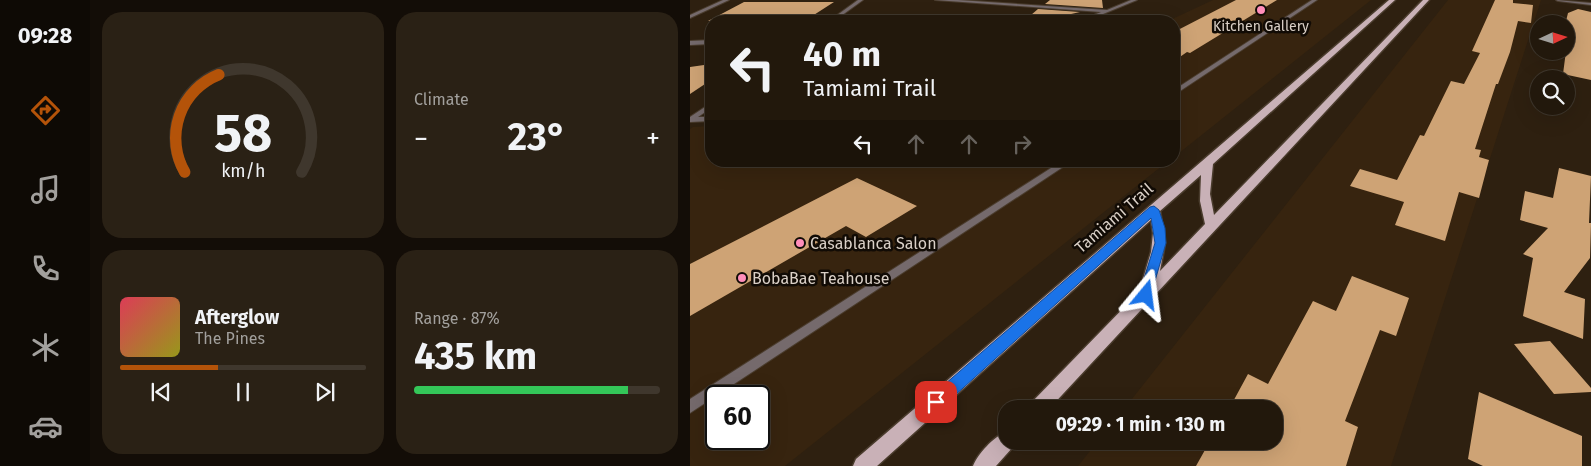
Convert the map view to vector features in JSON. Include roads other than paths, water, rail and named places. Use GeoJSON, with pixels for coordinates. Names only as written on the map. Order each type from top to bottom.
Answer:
{"type":"FeatureCollection","features":[{"type":"Feature","properties":{"kind":"main road","name":"Tamiami Trail"},"geometry":{"type":"LineString","coordinates":[[863,466],[1392,0]]}},
{"type":"Feature","properties":{"kind":"main road"},"geometry":{"type":"LineString","coordinates":[[1046,400],[1426,0]]}},
{"type":"Feature","properties":{"kind":"main road"},"geometry":{"type":"LineString","coordinates":[[1208,162],[1204,193],[1205,208],[1212,225]]}},
{"type":"Feature","properties":{"kind":"main road"},"geometry":{"type":"LineString","coordinates":[[1146,295],[1161,243],[1160,228],[1154,210]]}},
{"type":"Feature","properties":{"kind":"main road"},"geometry":{"type":"LineString","coordinates":[[983,466],[998,450]]}},
{"type":"Feature","properties":{"kind":"street"},"geometry":{"type":"LineString","coordinates":[[690,0],[700,0]]}},
{"type":"Feature","properties":{"kind":"street"},"geometry":{"type":"LineString","coordinates":[[690,17],[726,0]]}},
{"type":"Feature","properties":{"kind":"street"},"geometry":{"type":"LineString","coordinates":[[840,15],[862,0]]}},
{"type":"Feature","properties":{"kind":"street"},"geometry":{"type":"LineString","coordinates":[[937,0],[1107,11]]}},
{"type":"Feature","properties":{"kind":"street"},"geometry":{"type":"LineString","coordinates":[[1097,15],[1136,0]]}},
{"type":"Feature","properties":{"kind":"street"},"geometry":{"type":"LineString","coordinates":[[1180,89],[1315,0]]}},
{"type":"Feature","properties":{"kind":"street"},"geometry":{"type":"LineString","coordinates":[[1558,0],[1591,4]]}},
{"type":"Feature","properties":{"kind":"street"},"geometry":{"type":"LineString","coordinates":[[690,43],[705,42]]}},
{"type":"Feature","properties":{"kind":"street"},"geometry":{"type":"LineString","coordinates":[[690,120],[705,109]]}},
{"type":"Feature","properties":{"kind":"street"},"geometry":{"type":"LineString","coordinates":[[690,120],[705,119]]}},
{"type":"Feature","properties":{"kind":"street"},"geometry":{"type":"LineString","coordinates":[[690,407],[1059,167]]}},
{"type":"Feature","properties":{"kind":"place","name":"Kitchen Gallery"},"geometry":{"type":"Point","coordinates":[1261,10]}},
{"type":"Feature","properties":{"kind":"place","name":"Casablanca Salon"},"geometry":{"type":"Point","coordinates":[800,243]}},
{"type":"Feature","properties":{"kind":"place","name":"BobaBae Teahouse"},"geometry":{"type":"Point","coordinates":[742,278]}}]}
